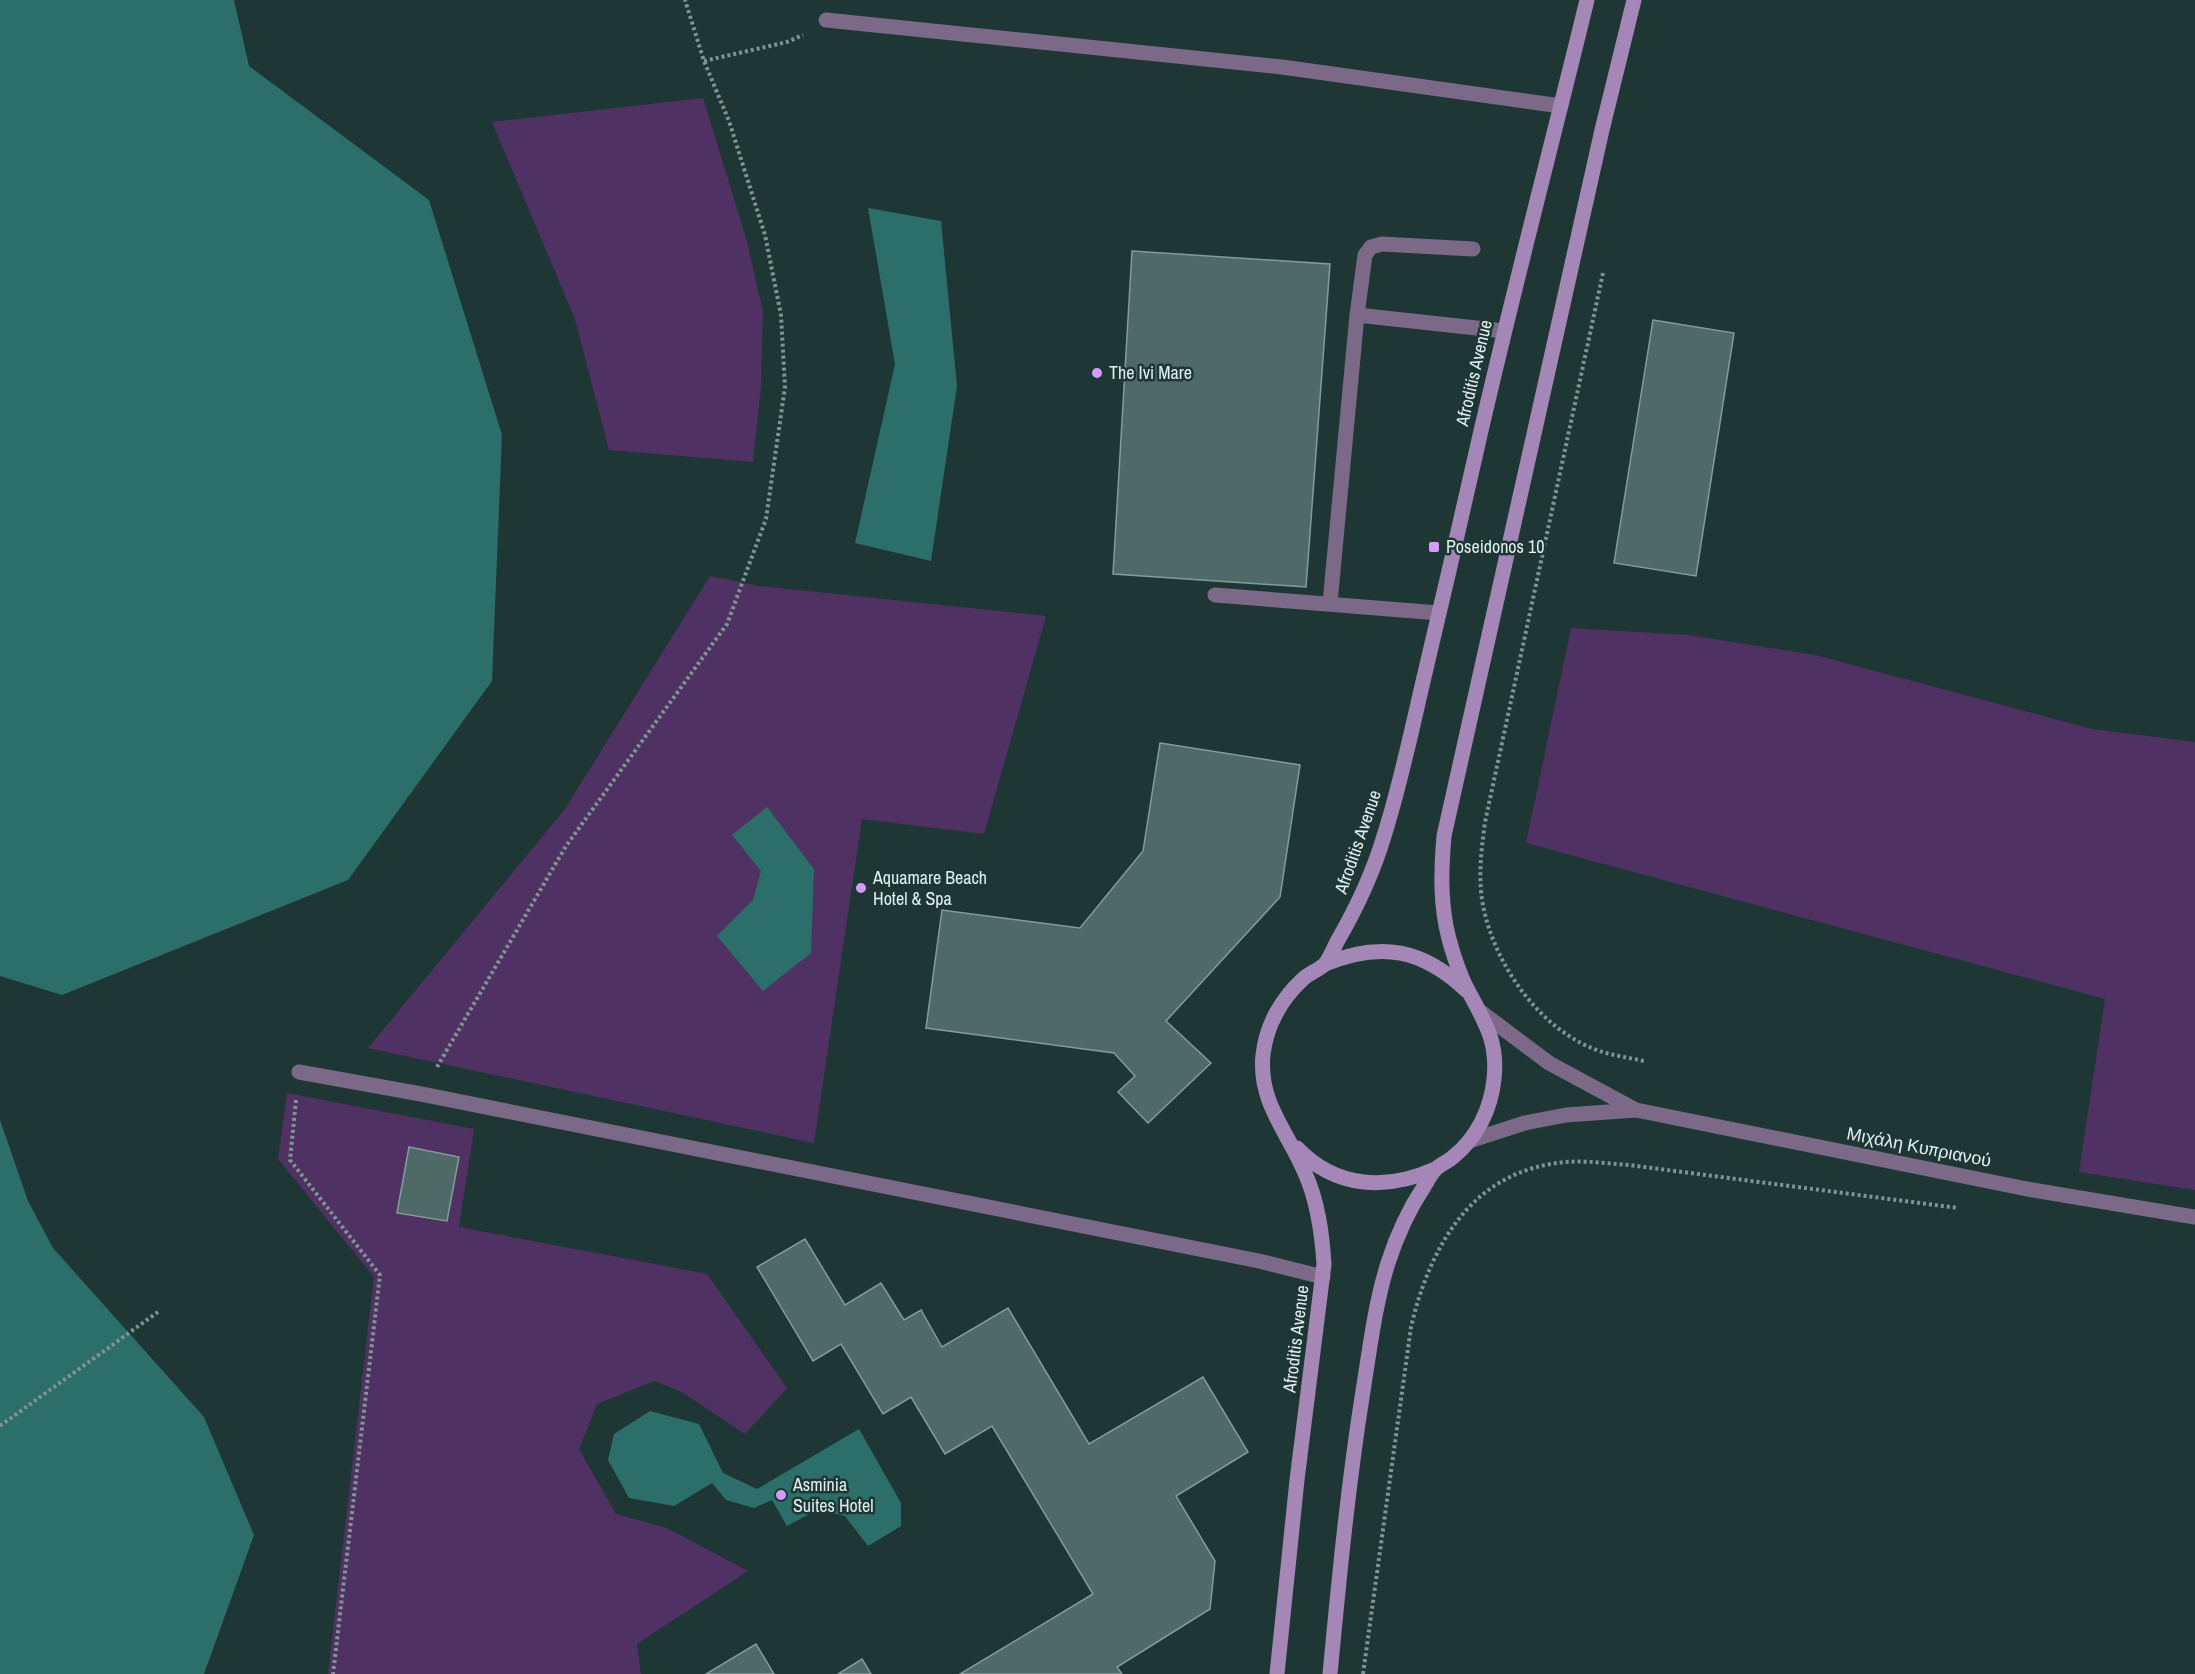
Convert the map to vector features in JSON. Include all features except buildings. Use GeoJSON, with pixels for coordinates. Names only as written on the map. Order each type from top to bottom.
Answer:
{"type":"FeatureCollection","features":[{"type":"Feature","properties":{"kind":"main road","name":"Afroditis Avenue"},"geometry":{"type":"LineString","coordinates":[[1277,1674],[1297,1480],[1323,1277],[1322,1231],[1306,1174],[1276,1121],[1268,1100],[1263,1078],[1263,1055],[1268,1033],[1277,1011],[1289,993],[1305,977],[1325,964],[1356,909],[1383,840],[1406,753],[1504,331],[1587,0]]}},
{"type":"Feature","properties":{"kind":"main road"},"geometry":{"type":"LineString","coordinates":[[1289,1141],[1305,1157],[1324,1170],[1345,1179],[1368,1183],[1391,1183],[1414,1179],[1435,1170],[1454,1157],[1482,1122],[1491,1101],[1495,1055],[1490,1033],[1469,993],[1449,939],[1442,901],[1441,868],[1444,836],[1602,130],[1634,0]]}},
{"type":"Feature","properties":{"kind":"main road"},"geometry":{"type":"LineString","coordinates":[[1325,964],[1346,955],[1368,951],[1391,951],[1413,955],[1434,964],[1469,993]]}},
{"type":"Feature","properties":{"kind":"main road"},"geometry":{"type":"LineString","coordinates":[[1329,1674],[1350,1470],[1377,1301],[1404,1220],[1435,1170]]}},
{"type":"Feature","properties":{"kind":"street"},"geometry":{"type":"LineString","coordinates":[[826,20],[1281,67],[1561,106]]}},
{"type":"Feature","properties":{"kind":"street"},"geometry":{"type":"LineString","coordinates":[[1330,603],[1357,315],[1365,255],[1371,247],[1382,244],[1473,249]]}},
{"type":"Feature","properties":{"kind":"street"},"geometry":{"type":"LineString","coordinates":[[1357,315],[1504,331]]}},
{"type":"Feature","properties":{"kind":"street"},"geometry":{"type":"LineString","coordinates":[[1215,595],[1439,613]]}},
{"type":"Feature","properties":{"kind":"street","name":"Μιχάλη Κυπριανού"},"geometry":{"type":"LineString","coordinates":[[1481,1012],[1549,1063],[1636,1110]]}},
{"type":"Feature","properties":{"kind":"street"},"geometry":{"type":"LineString","coordinates":[[299,1072],[421,1094],[1247,1259],[1323,1277]]}},
{"type":"Feature","properties":{"kind":"street","name":"Μιχάλη Κυπριανού"},"geometry":{"type":"LineString","coordinates":[[1469,1141],[1525,1123],[1566,1115],[1636,1110],[2026,1189],[2195,1217]]}},
{"type":"Feature","properties":{"kind":"path"},"geometry":{"type":"LineString","coordinates":[[421,1094],[566,846],[728,624],[766,519],[785,387],[781,315],[765,235],[729,121],[704,61],[685,0]]}},
{"type":"Feature","properties":{"kind":"path"},"geometry":{"type":"LineString","coordinates":[[704,61],[787,42],[826,20]]}},
{"type":"Feature","properties":{"kind":"path"},"geometry":{"type":"LineString","coordinates":[[1604,268],[1485,822],[1480,859],[1481,893],[1488,924],[1499,952],[1529,1000],[1548,1020],[1575,1039],[1602,1052],[1644,1061]]}},
{"type":"Feature","properties":{"kind":"path"},"geometry":{"type":"LineString","coordinates":[[299,1072],[290,1160],[380,1275],[333,1674]]}},
{"type":"Feature","properties":{"kind":"path"},"geometry":{"type":"LineString","coordinates":[[1363,1674],[1411,1327],[1419,1295],[1432,1260],[1449,1230],[1469,1206],[1497,1184],[1524,1170],[1552,1163],[1581,1162],[1629,1165],[1966,1209]]}},
{"type":"Feature","properties":{"kind":"path"},"geometry":{"type":"LineString","coordinates":[[0,1426],[158,1311]]}},
{"type":"Feature","properties":{"kind":"shaded area"},"geometry":{"type":"Polygon","coordinates":[[[703,98],[746,238],[763,311],[761,387],[753,462],[609,450],[575,319],[492,122],[703,98]]]}},
{"type":"Feature","properties":{"kind":"shaded area"},"geometry":{"type":"Polygon","coordinates":[[[710,576],[759,586],[1046,616],[984,834],[862,819],[814,1143],[368,1048],[565,809],[710,576]]]}},
{"type":"Feature","properties":{"kind":"shaded area"},"geometry":{"type":"Polygon","coordinates":[[[1571,628],[1688,635],[1815,655],[2092,729],[2195,742],[2195,1190],[2079,1172],[2105,999],[1526,843],[1571,628]]]}},
{"type":"Feature","properties":{"kind":"shaded area"},"geometry":{"type":"Polygon","coordinates":[[[287,1093],[474,1129],[459,1227],[707,1274],[787,1388],[745,1434],[682,1392],[654,1381],[597,1404],[579,1449],[616,1514],[667,1528],[748,1571],[637,1644],[641,1674],[328,1674],[374,1277],[278,1159],[287,1093]]]}},
{"type":"Feature","properties":{"kind":"water"},"geometry":{"type":"Polygon","coordinates":[[[0,0],[234,0],[249,66],[429,200],[502,435],[492,681],[348,880],[62,995],[0,976],[0,0]]]}},
{"type":"Feature","properties":{"kind":"water"},"geometry":{"type":"Polygon","coordinates":[[[868,208],[941,221],[957,386],[931,561],[855,543],[895,364],[868,208]]]}},
{"type":"Feature","properties":{"kind":"water"},"geometry":{"type":"Polygon","coordinates":[[[767,807],[814,869],[811,953],[763,991],[717,936],[753,900],[761,871],[732,835],[767,807]]]}},
{"type":"Feature","properties":{"kind":"water"},"geometry":{"type":"Polygon","coordinates":[[[0,1120],[28,1201],[53,1248],[204,1417],[254,1535],[204,1674],[0,1674],[0,1120]]]}},
{"type":"Feature","properties":{"kind":"water"},"geometry":{"type":"Polygon","coordinates":[[[650,1411],[699,1424],[723,1473],[757,1489],[859,1429],[901,1503],[901,1526],[868,1546],[845,1516],[817,1510],[787,1526],[772,1500],[754,1508],[726,1500],[712,1483],[674,1506],[629,1498],[608,1460],[614,1434],[650,1411]]]}},
{"type":"Feature","properties":{"kind":"place","name":"The Ivi Mare"},"geometry":{"type":"Point","coordinates":[1097,373]}},
{"type":"Feature","properties":{"kind":"place","name":"Poseidonos 10"},"geometry":{"type":"Point","coordinates":[1434,547]}},
{"type":"Feature","properties":{"kind":"place","name":"Aquamare Beach Hotel & Spa"},"geometry":{"type":"Point","coordinates":[861,888]}},
{"type":"Feature","properties":{"kind":"place","name":"Asminia Suites Hotel"},"geometry":{"type":"Point","coordinates":[781,1495]}}]}
